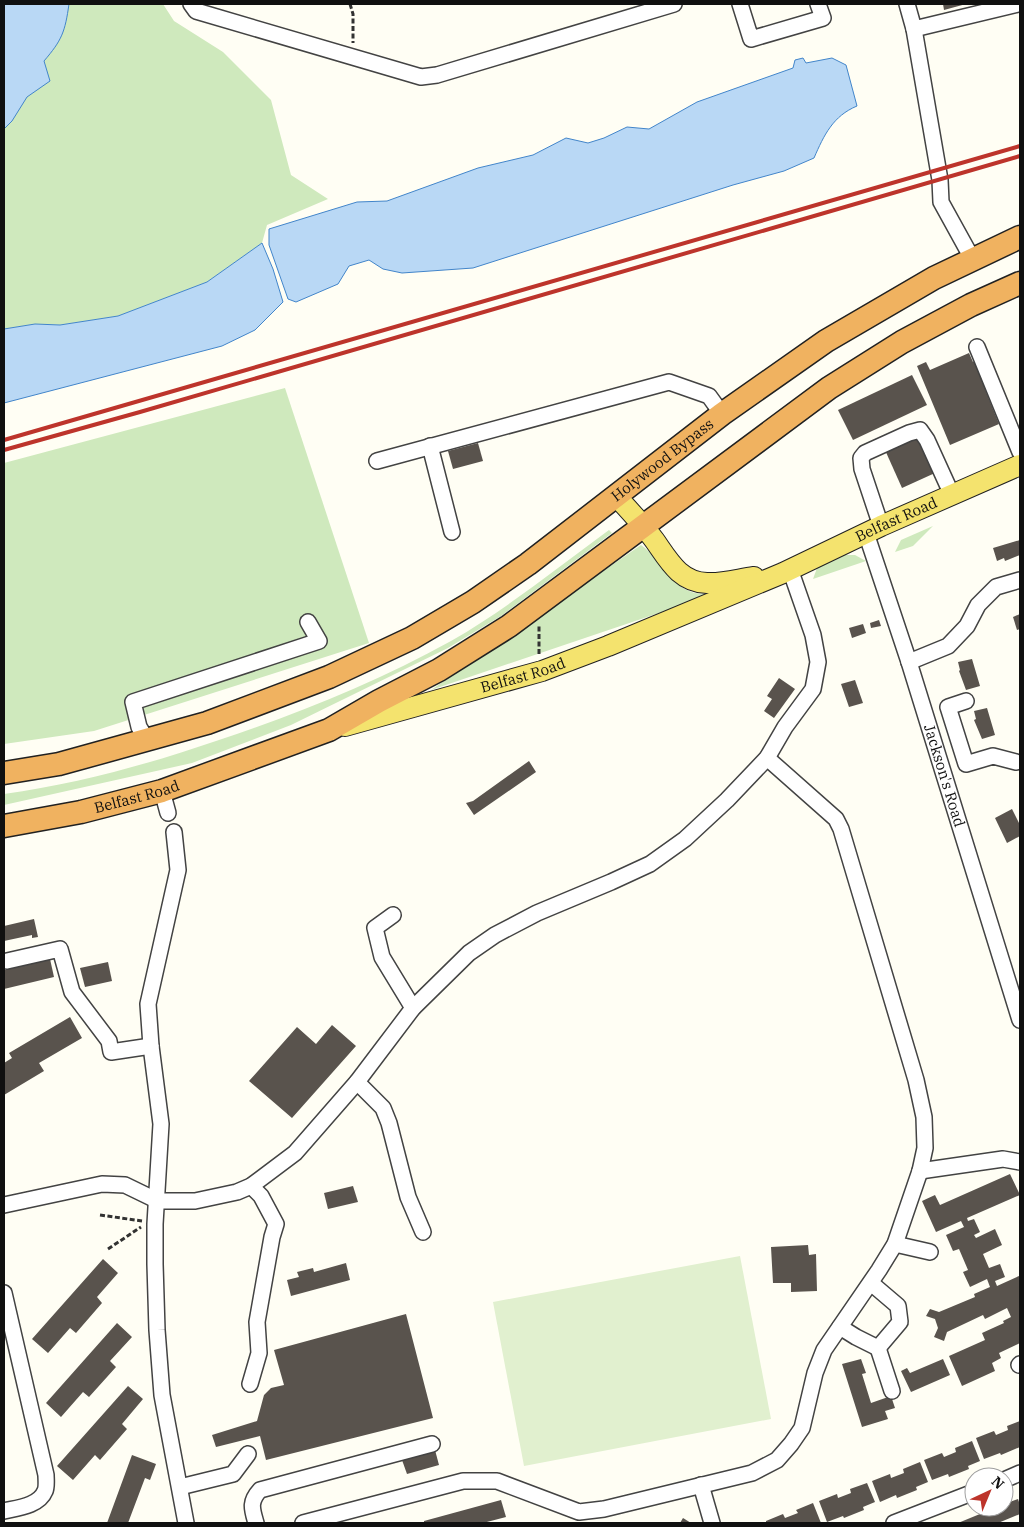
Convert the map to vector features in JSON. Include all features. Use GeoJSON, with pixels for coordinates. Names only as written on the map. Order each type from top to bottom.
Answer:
{"type":"FeatureCollection","features":[{"type":"Feature","properties":{"kind":"highway","name":"Holywood Bypass"},"geometry":{"type":"LineString","coordinates":[[147,740],[207,723],[307,686],[412,638],[473,602],[528,564],[722,414],[826,341],[934,278],[1020,237]]}},
{"type":"Feature","properties":{"kind":"highway"},"geometry":{"type":"LineString","coordinates":[[329,730],[379,701],[440,670],[509,626],[829,388],[902,342],[971,305],[1020,283]]}},
{"type":"Feature","properties":{"kind":"highway","name":"Belfast Road"},"geometry":{"type":"LineString","coordinates":[[4,826],[81,812],[162,791],[329,730]]}},
{"type":"Feature","properties":{"kind":"highway"},"geometry":{"type":"LineString","coordinates":[[4,772],[59,764],[147,740]]}},
{"type":"Feature","properties":{"kind":"main road","name":"Belfast Road"},"geometry":{"type":"LineString","coordinates":[[329,730],[542,670],[608,646],[787,571],[1020,465]]}},
{"type":"Feature","properties":{"kind":"main road"},"geometry":{"type":"LineString","coordinates":[[617,497],[672,566],[689,579],[707,583],[787,571]]}},
{"type":"Feature","properties":{"kind":"street"},"geometry":{"type":"LineString","coordinates":[[191,4],[196,11],[421,77],[437,75],[674,4]]}},
{"type":"Feature","properties":{"kind":"street"},"geometry":{"type":"LineString","coordinates":[[740,4],[751,39],[823,18],[818,4]]}},
{"type":"Feature","properties":{"kind":"street"},"geometry":{"type":"LineString","coordinates":[[907,4],[914,29],[940,180],[941,202],[973,260]]}},
{"type":"Feature","properties":{"kind":"street"},"geometry":{"type":"LineString","coordinates":[[914,29],[1018,4]]}},
{"type":"Feature","properties":{"kind":"street"},"geometry":{"type":"LineString","coordinates":[[977,348],[1020,452]]}},
{"type":"Feature","properties":{"kind":"street"},"geometry":{"type":"LineString","coordinates":[[376,461],[669,382],[709,396],[722,414]]}},
{"type":"Feature","properties":{"kind":"street","name":"Jackson's Road"},"geometry":{"type":"LineString","coordinates":[[952,495],[927,440],[920,430],[909,433],[860,458],[874,530],[909,662],[1020,1020]]}},
{"type":"Feature","properties":{"kind":"street"},"geometry":{"type":"LineString","coordinates":[[430,446],[452,532]]}},
{"type":"Feature","properties":{"kind":"street"},"geometry":{"type":"LineString","coordinates":[[4,1205],[102,1184],[125,1185],[158,1201],[195,1201],[237,1192],[252,1186],[295,1153],[358,1082],[413,1008],[468,953],[494,935],[537,913],[650,864],[684,839],[727,800],[767,758],[785,727],[812,689],[818,662],[813,635],[787,571]]}},
{"type":"Feature","properties":{"kind":"street"},"geometry":{"type":"LineString","coordinates":[[909,662],[952,643],[967,626],[978,605],[996,587],[1020,580]]}},
{"type":"Feature","properties":{"kind":"street"},"geometry":{"type":"LineString","coordinates":[[147,740],[139,726],[133,702],[319,641],[308,622]]}},
{"type":"Feature","properties":{"kind":"street"},"geometry":{"type":"LineString","coordinates":[[966,701],[948,707],[966,764],[993,756],[1019,765]]}},
{"type":"Feature","properties":{"kind":"street"},"geometry":{"type":"LineString","coordinates":[[302,1523],[463,1481],[497,1481],[576,1518],[604,1509],[752,1472],[777,1460],[802,1428],[815,1372],[824,1350],[871,1283],[895,1244],[920,1172],[925,1148],[924,1117],[918,1089],[841,829],[836,820],[767,758]]}},
{"type":"Feature","properties":{"kind":"street"},"geometry":{"type":"LineString","coordinates":[[162,791],[168,813]]}},
{"type":"Feature","properties":{"kind":"street"},"geometry":{"type":"LineString","coordinates":[[174,832],[178,870],[148,1004],[151,1046],[161,1124],[158,1201],[155,1224],[156,1321],[162,1395],[186,1523]]}},
{"type":"Feature","properties":{"kind":"street"},"geometry":{"type":"LineString","coordinates":[[393,915],[375,928],[382,957],[413,1008]]}},
{"type":"Feature","properties":{"kind":"street"},"geometry":{"type":"LineString","coordinates":[[7,961],[60,948],[72,992],[109,1041],[111,1052],[151,1046]]}},
{"type":"Feature","properties":{"kind":"street"},"geometry":{"type":"LineString","coordinates":[[358,1082],[383,1108],[390,1123],[408,1197],[424,1232]]}},
{"type":"Feature","properties":{"kind":"street"},"geometry":{"type":"LineString","coordinates":[[920,1172],[1003,1159],[1020,1162]]}},
{"type":"Feature","properties":{"kind":"street"},"geometry":{"type":"LineString","coordinates":[[250,1384],[259,1353],[257,1322],[276,1224],[261,1196],[252,1186]]}},
{"type":"Feature","properties":{"kind":"street"},"geometry":{"type":"LineString","coordinates":[[895,1244],[930,1252]]}},
{"type":"Feature","properties":{"kind":"street"},"geometry":{"type":"LineString","coordinates":[[871,1283],[898,1306],[900,1322],[878,1348]]}},
{"type":"Feature","properties":{"kind":"street"},"geometry":{"type":"LineString","coordinates":[[4,1293],[46,1475],[45,1491],[39,1499],[28,1506],[4,1510]]}},
{"type":"Feature","properties":{"kind":"street"},"geometry":{"type":"LineString","coordinates":[[840,1327],[878,1348],[892,1390]]}},
{"type":"Feature","properties":{"kind":"street"},"geometry":{"type":"LineString","coordinates":[[256,1523],[252,1504],[254,1497],[260,1490],[432,1444]]}},
{"type":"Feature","properties":{"kind":"street"},"geometry":{"type":"LineString","coordinates":[[180,1487],[233,1474],[248,1454]]}},
{"type":"Feature","properties":{"kind":"street"},"geometry":{"type":"LineString","coordinates":[[702,1485],[712,1523]]}},
{"type":"Feature","properties":{"kind":"street"},"geometry":{"type":"LineString","coordinates":[[894,1523],[964,1496]]}},
{"type":"Feature","properties":{"kind":"path"},"geometry":{"type":"LineString","coordinates":[[350,4],[353,43],[350,56]]}},
{"type":"Feature","properties":{"kind":"path"},"geometry":{"type":"LineString","coordinates":[[533,609],[540,627],[538,650],[542,670]]}},
{"type":"Feature","properties":{"kind":"path"},"geometry":{"type":"LineString","coordinates":[[100,1215],[155,1224]]}},
{"type":"Feature","properties":{"kind":"path"},"geometry":{"type":"LineString","coordinates":[[108,1249],[140,1228],[155,1224]]}},
{"type":"Feature","properties":{"kind":"green space"},"geometry":{"type":"Polygon","coordinates":[[[4,4],[163,4],[174,21],[223,52],[271,100],[291,175],[328,199],[267,225],[262,243],[207,282],[118,316],[60,325],[35,324],[4,329],[4,4]]]}},
{"type":"Feature","properties":{"kind":"green space"},"geometry":{"type":"Polygon","coordinates":[[[285,388],[369,643],[94,731],[4,744],[4,463],[285,388]]]}},
{"type":"Feature","properties":{"kind":"green space"},"geometry":{"type":"Polygon","coordinates":[[[933,526],[913,546],[895,552],[901,540],[933,526]]]}},
{"type":"Feature","properties":{"kind":"green space"},"geometry":{"type":"Polygon","coordinates":[[[609,530],[612,533],[501,616],[448,648],[291,725],[192,763],[4,805],[4,794],[86,779],[166,757],[279,719],[338,696],[423,656],[472,629],[512,602],[609,530]]]}},
{"type":"Feature","properties":{"kind":"green space"},"geometry":{"type":"Polygon","coordinates":[[[641,545],[649,551],[676,582],[693,593],[710,594],[727,590],[431,690],[641,545]]]}},
{"type":"Feature","properties":{"kind":"green space"},"geometry":{"type":"Polygon","coordinates":[[[841,555],[855,555],[866,561],[813,579],[817,568],[841,555]]]}},
{"type":"Feature","properties":{"kind":"green space"},"geometry":{"type":"Polygon","coordinates":[[[740,1256],[771,1419],[524,1466],[493,1302],[740,1256]]]}},
{"type":"Feature","properties":{"kind":"water"},"geometry":{"type":"Polygon","coordinates":[[[4,4],[69,4],[62,35],[44,61],[50,81],[27,97],[12,121],[4,129],[4,4]]]}},
{"type":"Feature","properties":{"kind":"water"},"geometry":{"type":"Polygon","coordinates":[[[803,58],[806,63],[832,58],[846,65],[857,106],[842,115],[830,127],[814,158],[784,171],[733,185],[473,268],[402,273],[383,269],[369,260],[349,266],[338,284],[296,302],[288,299],[269,245],[269,229],[357,202],[387,201],[478,168],[533,155],[566,138],[588,143],[627,127],[649,129],[697,102],[793,68],[795,60],[803,58]]]}},
{"type":"Feature","properties":{"kind":"water"},"geometry":{"type":"Polygon","coordinates":[[[262,243],[273,269],[283,302],[255,330],[222,346],[4,403],[4,329],[35,324],[60,325],[118,316],[207,282],[262,243]]]}},
{"type":"Feature","properties":{"kind":"building"},"geometry":{"type":"Polygon","coordinates":[[[943,4],[966,4],[944,10],[943,4]]]}},
{"type":"Feature","properties":{"kind":"building"},"geometry":{"type":"Polygon","coordinates":[[[969,353],[973,362],[979,360],[990,387],[985,389],[999,424],[950,445],[917,366],[926,362],[930,370],[969,353]]]}},
{"type":"Feature","properties":{"kind":"building"},"geometry":{"type":"Polygon","coordinates":[[[912,375],[927,405],[853,440],[838,410],[912,375]]]}},
{"type":"Feature","properties":{"kind":"building"},"geometry":{"type":"Polygon","coordinates":[[[919,435],[935,473],[902,488],[885,450],[919,435]]]}},
{"type":"Feature","properties":{"kind":"building"},"geometry":{"type":"Polygon","coordinates":[[[478,443],[483,461],[453,469],[448,451],[478,443]]]}},
{"type":"Feature","properties":{"kind":"building"},"geometry":{"type":"Polygon","coordinates":[[[1020,540],[1020,555],[1005,561],[1004,558],[997,561],[993,548],[1020,540]]]}},
{"type":"Feature","properties":{"kind":"building"},"geometry":{"type":"Polygon","coordinates":[[[1020,614],[1020,629],[1017,630],[1013,617],[1020,614]]]}},
{"type":"Feature","properties":{"kind":"building"},"geometry":{"type":"Polygon","coordinates":[[[879,620],[881,626],[871,628],[870,623],[879,620]]]}},
{"type":"Feature","properties":{"kind":"building"},"geometry":{"type":"Polygon","coordinates":[[[863,624],[866,633],[852,638],[849,628],[863,624]]]}},
{"type":"Feature","properties":{"kind":"building"},"geometry":{"type":"Polygon","coordinates":[[[972,659],[980,686],[966,690],[959,671],[958,662],[972,659]]]}},
{"type":"Feature","properties":{"kind":"building"},"geometry":{"type":"Polygon","coordinates":[[[779,678],[795,689],[774,718],[764,711],[772,699],[767,696],[779,678]]]}},
{"type":"Feature","properties":{"kind":"building"},"geometry":{"type":"Polygon","coordinates":[[[855,680],[863,703],[849,707],[841,684],[855,680]]]}},
{"type":"Feature","properties":{"kind":"building"},"geometry":{"type":"Polygon","coordinates":[[[987,708],[995,735],[982,739],[974,720],[976,719],[974,711],[987,708]]]}},
{"type":"Feature","properties":{"kind":"building"},"geometry":{"type":"Polygon","coordinates":[[[529,761],[536,772],[474,815],[466,803],[473,801],[529,761]]]}},
{"type":"Feature","properties":{"kind":"building"},"geometry":{"type":"Polygon","coordinates":[[[1012,809],[1020,825],[1020,836],[1007,843],[995,818],[1012,809]]]}},
{"type":"Feature","properties":{"kind":"building"},"geometry":{"type":"Polygon","coordinates":[[[34,919],[38,937],[32,938],[32,935],[4,941],[4,926],[34,919]]]}},
{"type":"Feature","properties":{"kind":"building"},"geometry":{"type":"Polygon","coordinates":[[[50,959],[54,977],[4,989],[4,970],[50,959]]]}},
{"type":"Feature","properties":{"kind":"building"},"geometry":{"type":"Polygon","coordinates":[[[108,962],[112,981],[85,987],[80,968],[108,962]]]}},
{"type":"Feature","properties":{"kind":"building"},"geometry":{"type":"Polygon","coordinates":[[[70,1017],[82,1038],[39,1063],[44,1071],[4,1095],[4,1063],[12,1058],[9,1053],[70,1017]]]}},
{"type":"Feature","properties":{"kind":"building"},"geometry":{"type":"Polygon","coordinates":[[[332,1025],[356,1046],[292,1118],[249,1081],[297,1027],[316,1044],[332,1025]]]}},
{"type":"Feature","properties":{"kind":"building"},"geometry":{"type":"Polygon","coordinates":[[[1010,1174],[1020,1195],[967,1218],[968,1221],[974,1219],[980,1232],[974,1235],[976,1238],[995,1229],[1002,1245],[983,1254],[989,1268],[1000,1264],[1005,1277],[995,1281],[997,1286],[1019,1276],[1020,1343],[999,1353],[1001,1358],[992,1363],[995,1371],[962,1386],[949,1356],[985,1340],[982,1333],[1004,1323],[1003,1321],[1011,1317],[1007,1308],[985,1319],[983,1315],[947,1332],[944,1341],[934,1337],[938,1328],[935,1319],[926,1316],[930,1309],[939,1312],[975,1297],[974,1294],[990,1287],[987,1279],[970,1287],[963,1272],[968,1270],[959,1249],[953,1251],[946,1235],[964,1227],[961,1221],[936,1232],[922,1201],[935,1195],[940,1205],[1010,1174]]]}},
{"type":"Feature","properties":{"kind":"building"},"geometry":{"type":"Polygon","coordinates":[[[353,1186],[358,1202],[328,1209],[324,1193],[353,1186]]]}},
{"type":"Feature","properties":{"kind":"building"},"geometry":{"type":"Polygon","coordinates":[[[808,1245],[809,1255],[816,1254],[817,1291],[791,1292],[791,1283],[773,1283],[771,1247],[808,1245]]]}},
{"type":"Feature","properties":{"kind":"building"},"geometry":{"type":"Polygon","coordinates":[[[103,1259],[118,1273],[97,1297],[102,1303],[76,1333],[70,1328],[48,1353],[32,1339],[103,1259]]]}},
{"type":"Feature","properties":{"kind":"building"},"geometry":{"type":"Polygon","coordinates":[[[346,1263],[350,1280],[291,1296],[287,1280],[299,1277],[297,1272],[313,1268],[314,1272],[346,1263]]]}},
{"type":"Feature","properties":{"kind":"building"},"geometry":{"type":"Polygon","coordinates":[[[406,1314],[433,1418],[266,1460],[260,1436],[216,1447],[212,1435],[257,1421],[264,1395],[271,1388],[284,1385],[274,1350],[406,1314]]]}},
{"type":"Feature","properties":{"kind":"building"},"geometry":{"type":"Polygon","coordinates":[[[117,1323],[132,1337],[110,1361],[116,1367],[89,1397],[83,1392],[61,1417],[46,1403],[117,1323]]]}},
{"type":"Feature","properties":{"kind":"building"},"geometry":{"type":"Polygon","coordinates":[[[861,1359],[866,1373],[862,1374],[871,1403],[891,1396],[895,1408],[885,1411],[888,1419],[862,1427],[842,1364],[861,1359]]]}},
{"type":"Feature","properties":{"kind":"building"},"geometry":{"type":"Polygon","coordinates":[[[943,1359],[950,1375],[911,1392],[901,1371],[907,1368],[910,1373],[943,1359]]]}},
{"type":"Feature","properties":{"kind":"building"},"geometry":{"type":"Polygon","coordinates":[[[128,1386],[143,1399],[122,1424],[127,1429],[100,1460],[95,1455],[73,1480],[57,1466],[128,1386]]]}},
{"type":"Feature","properties":{"kind":"building"},"geometry":{"type":"Polygon","coordinates":[[[1020,1421],[1020,1447],[1001,1455],[1000,1453],[984,1459],[976,1438],[994,1431],[996,1435],[1008,1430],[1007,1426],[1020,1421]]]}},
{"type":"Feature","properties":{"kind":"building"},"geometry":{"type":"Polygon","coordinates":[[[972,1441],[980,1461],[968,1467],[964,1467],[964,1471],[949,1477],[948,1474],[932,1480],[924,1460],[942,1453],[944,1457],[956,1452],[955,1448],[972,1441]]]}},
{"type":"Feature","properties":{"kind":"building"},"geometry":{"type":"Polygon","coordinates":[[[435,1450],[439,1465],[407,1474],[402,1460],[435,1450]]]}},
{"type":"Feature","properties":{"kind":"building"},"geometry":{"type":"Polygon","coordinates":[[[132,1455],[156,1464],[150,1480],[145,1478],[128,1523],[107,1523],[132,1455]]]}},
{"type":"Feature","properties":{"kind":"building"},"geometry":{"type":"Polygon","coordinates":[[[920,1462],[928,1482],[916,1487],[917,1490],[897,1498],[896,1495],[880,1502],[872,1481],[890,1474],[891,1478],[904,1473],[903,1469],[920,1462]]]}},
{"type":"Feature","properties":{"kind":"building"},"geometry":{"type":"Polygon","coordinates":[[[867,1483],[875,1502],[863,1507],[864,1510],[827,1522],[819,1501],[837,1494],[838,1498],[851,1493],[850,1489],[867,1483]]]}},
{"type":"Feature","properties":{"kind":"building"},"geometry":{"type":"Polygon","coordinates":[[[1018,1499],[1020,1514],[1014,1516],[1014,1500],[1018,1499]]]}},
{"type":"Feature","properties":{"kind":"building"},"geometry":{"type":"Polygon","coordinates":[[[501,1500],[506,1517],[483,1523],[424,1523],[424,1521],[501,1500]]]}},
{"type":"Feature","properties":{"kind":"building"},"geometry":{"type":"Polygon","coordinates":[[[813,1503],[821,1523],[766,1523],[766,1521],[783,1514],[785,1518],[798,1513],[796,1510],[813,1503]]]}},
{"type":"Feature","properties":{"kind":"building"},"geometry":{"type":"Polygon","coordinates":[[[973,1517],[1013,1517],[998,1523],[958,1523],[973,1517]]]}},
{"type":"Feature","properties":{"kind":"building"},"geometry":{"type":"Polygon","coordinates":[[[683,1518],[691,1523],[680,1523],[683,1518]]]}},
{"type":"Feature","properties":{"kind":"railway"},"geometry":{"type":"LineString","coordinates":[[4,440],[1020,146]]}},
{"type":"Feature","properties":{"kind":"railway"},"geometry":{"type":"LineString","coordinates":[[4,450],[1020,156]]}}]}
